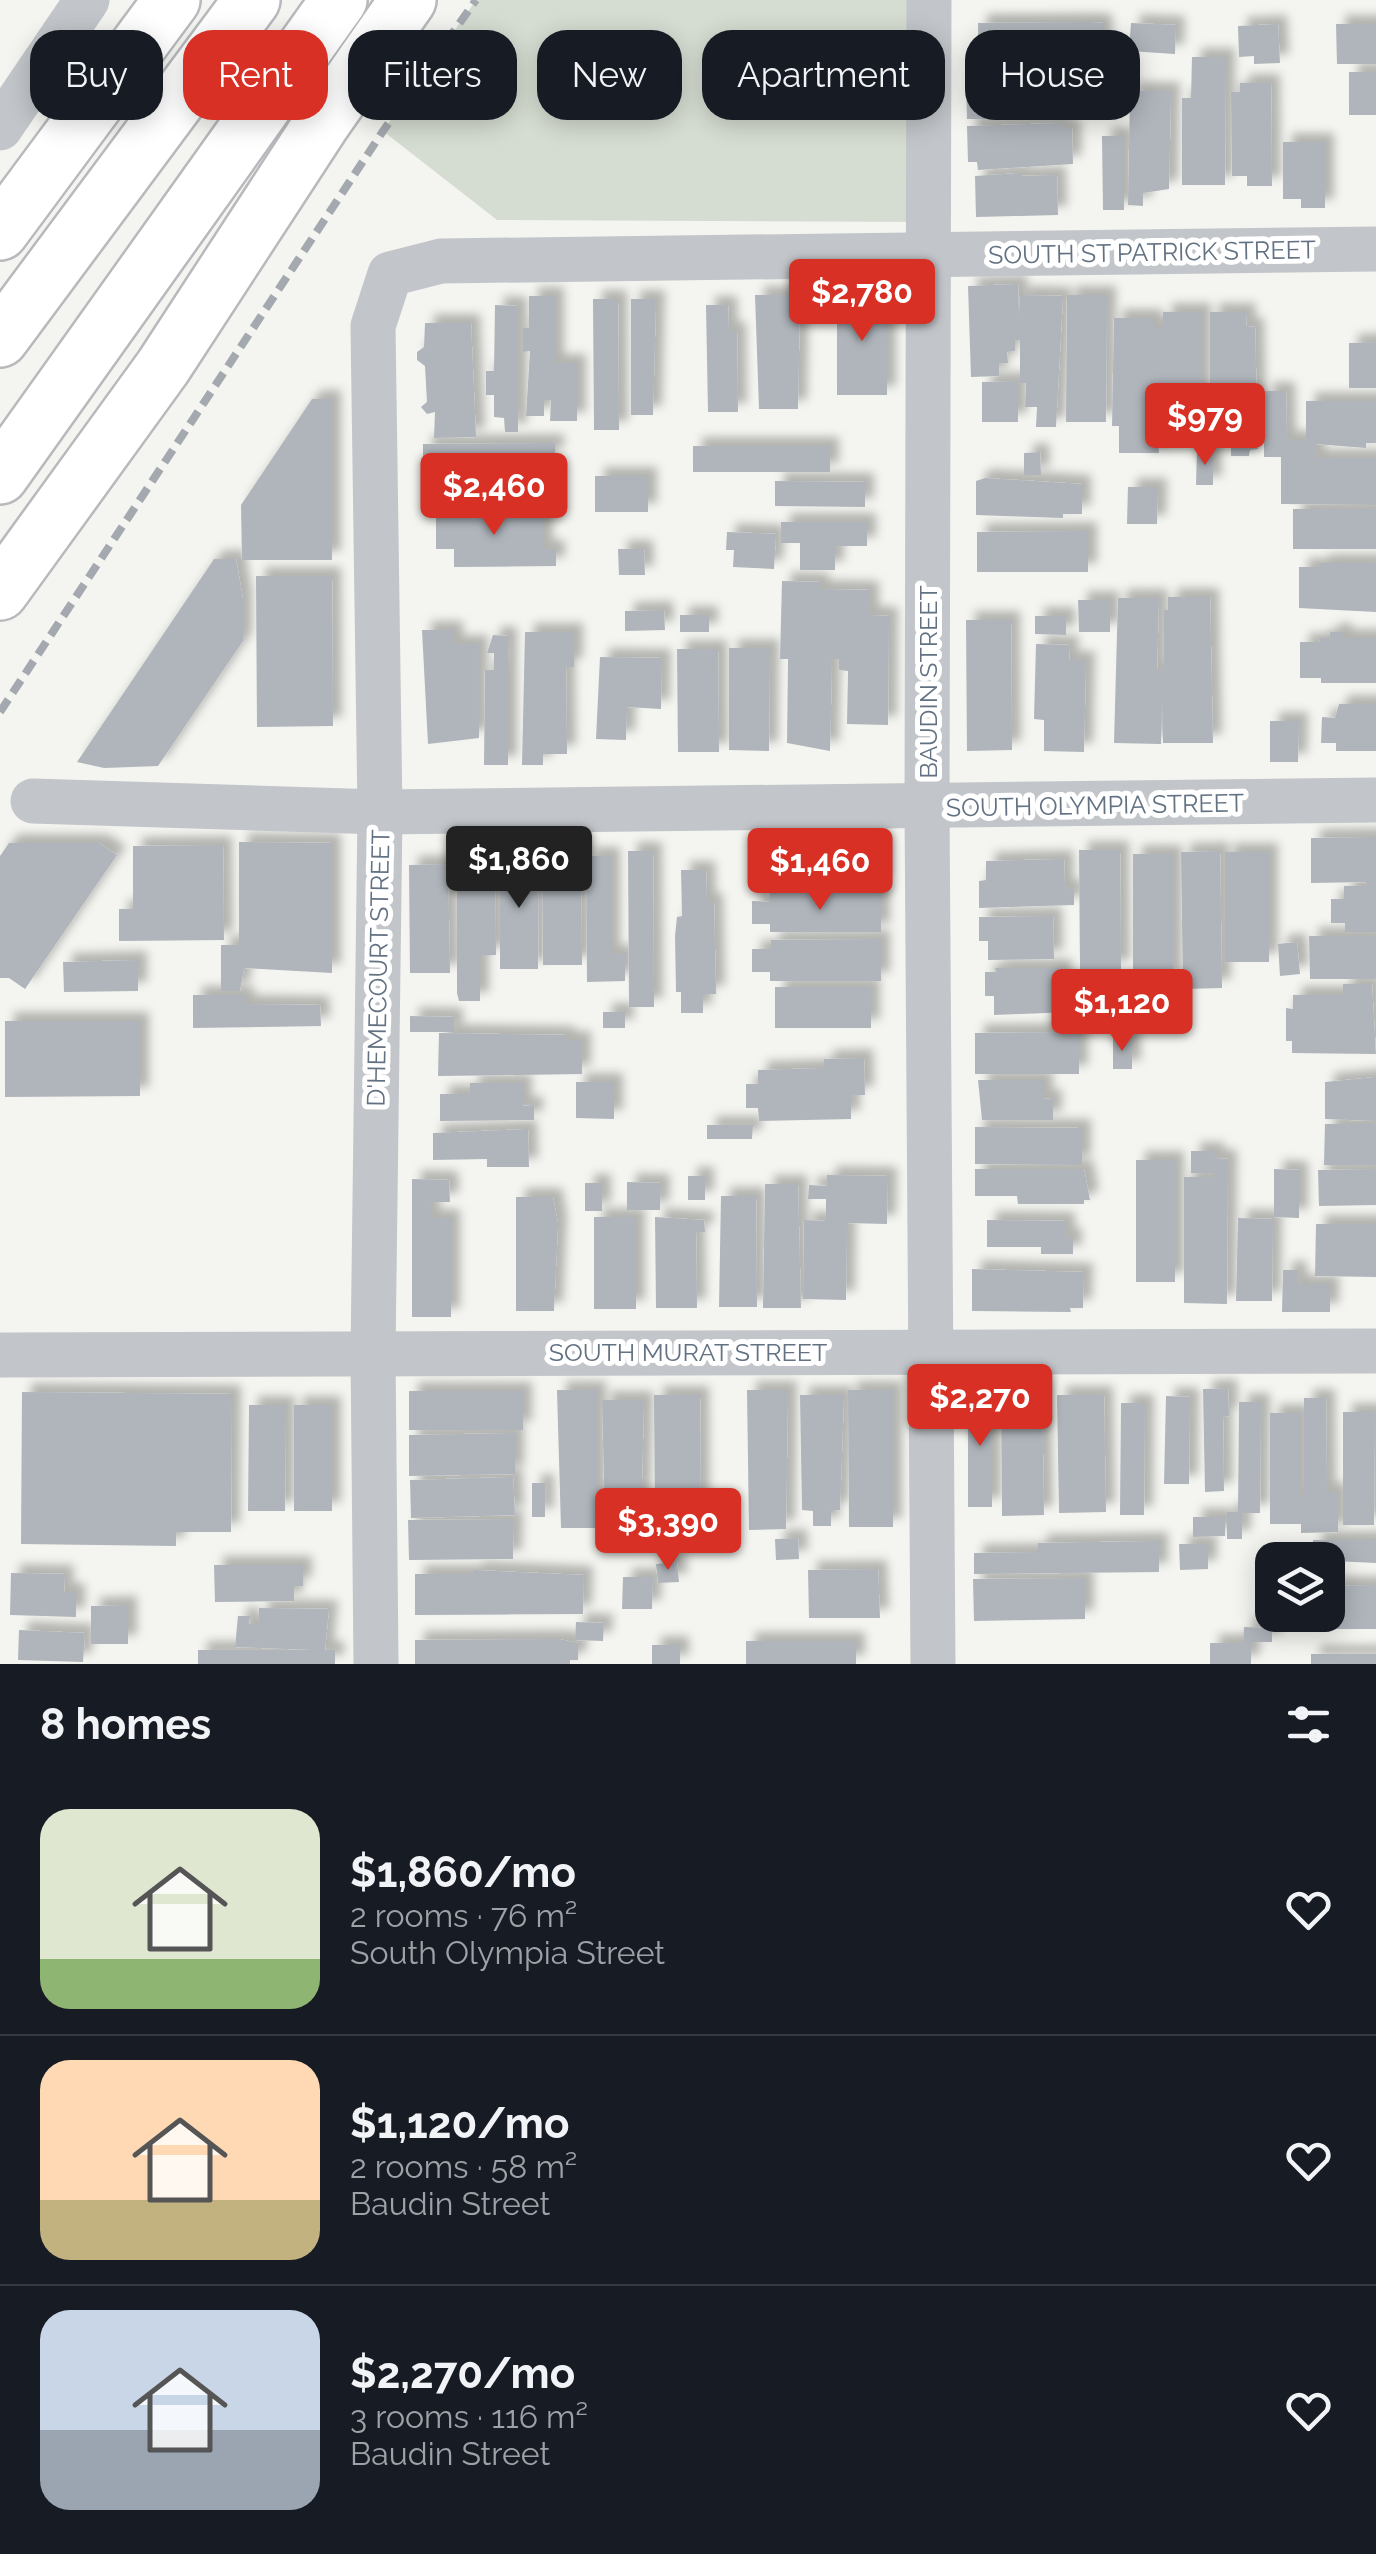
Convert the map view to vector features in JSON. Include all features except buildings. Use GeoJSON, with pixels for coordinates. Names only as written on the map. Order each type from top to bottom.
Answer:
{"type":"FeatureCollection","features":[{"type":"Feature","properties":{"kind":"highway"},"geometry":{"type":"LineString","coordinates":[[0,232],[172,0]]}},
{"type":"Feature","properties":{"kind":"highway"},"geometry":{"type":"LineString","coordinates":[[10,326],[252,0]]}},
{"type":"Feature","properties":{"kind":"highway"},"geometry":{"type":"LineString","coordinates":[[0,476],[339,0]]}},
{"type":"Feature","properties":{"kind":"highway"},"geometry":{"type":"LineString","coordinates":[[0,592],[164,367],[322,122],[408,0]]}},
{"type":"Feature","properties":{"kind":"street"},"geometry":{"type":"LineString","coordinates":[[0,128],[87,0]]}},
{"type":"Feature","properties":{"kind":"street","name":"BAUDIN STREET"},"geometry":{"type":"LineString","coordinates":[[929,0],[928,1351],[933,1664]]}},
{"type":"Feature","properties":{"kind":"street","name":"SOUTH ST PATRICK STREET"},"geometry":{"type":"LineString","coordinates":[[390,274],[441,261],[1376,249]]}},
{"type":"Feature","properties":{"kind":"street","name":"D'HEMECOURT STREET"},"geometry":{"type":"LineString","coordinates":[[376,1664],[373,1354],[380,812],[373,326],[390,274]]}},
{"type":"Feature","properties":{"kind":"street","name":"SOUTH OLYMPIA STREET"},"geometry":{"type":"LineString","coordinates":[[34,802],[380,812],[927,809],[1376,800]]}},
{"type":"Feature","properties":{"kind":"street","name":"SOUTH MURAT STREET"},"geometry":{"type":"LineString","coordinates":[[0,1355],[1376,1351]]}},
{"type":"Feature","properties":{"kind":"shaded area"},"geometry":{"type":"Polygon","coordinates":[[[476,0],[929,0],[929,30],[702,30],[702,120],[930,120],[930,222],[497,220],[383,131],[391,120],[517,120],[517,30],[455,30],[476,0]]]}},
{"type":"Feature","properties":{"kind":"railway"},"geometry":{"type":"LineString","coordinates":[[0,712],[383,131],[476,0]]}}]}
